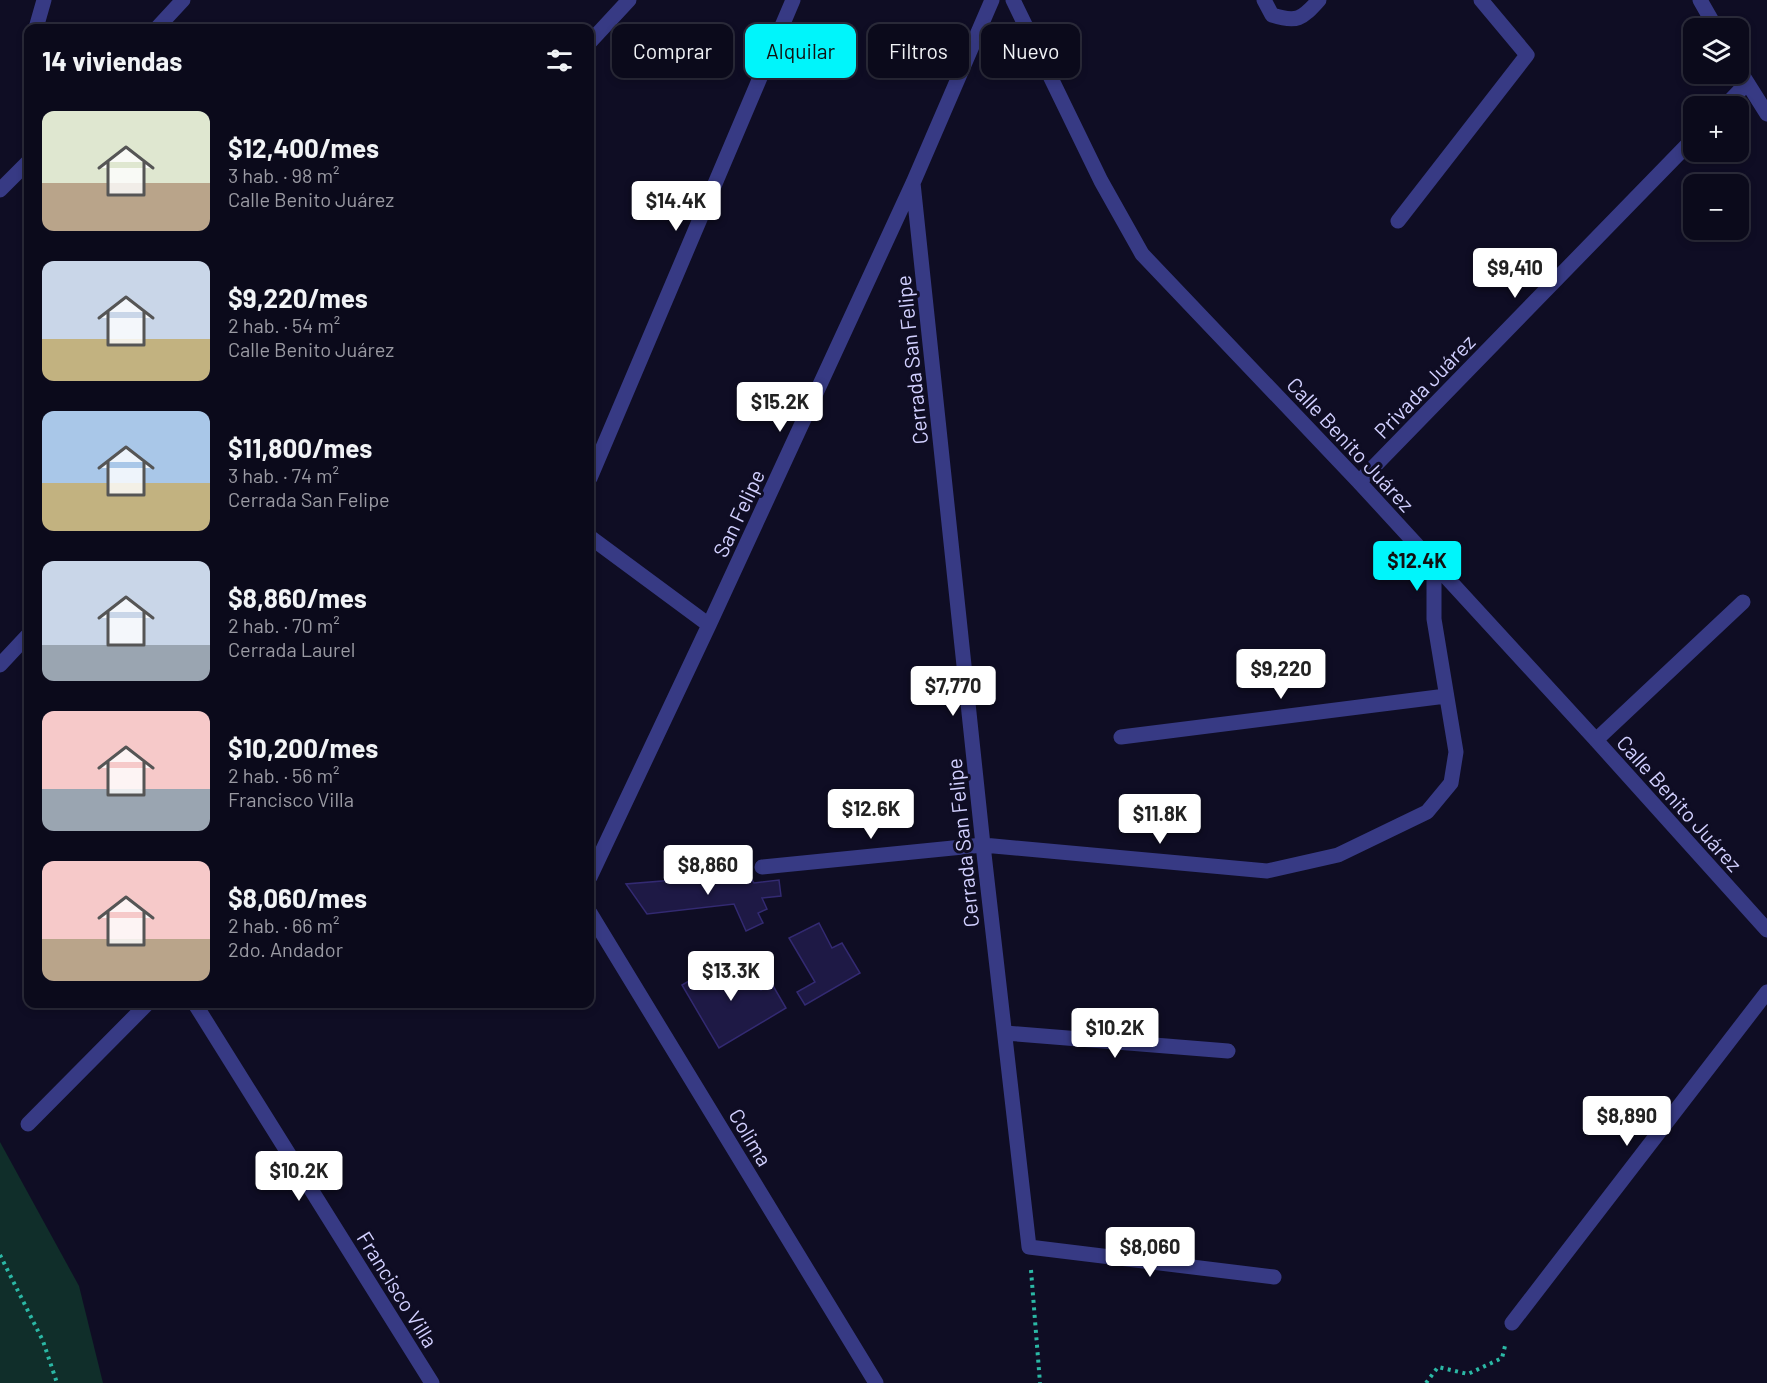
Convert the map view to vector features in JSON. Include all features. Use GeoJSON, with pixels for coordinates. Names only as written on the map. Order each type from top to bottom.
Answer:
{"type":"FeatureCollection","features":[{"type":"Feature","properties":{"kind":"street"},"geometry":{"type":"LineString","coordinates":[[37,24],[44,0]]}},
{"type":"Feature","properties":{"kind":"street"},"geometry":{"type":"LineString","coordinates":[[161,24],[183,0]]}},
{"type":"Feature","properties":{"kind":"street"},"geometry":{"type":"LineString","coordinates":[[594,38],[629,0]]}},
{"type":"Feature","properties":{"kind":"street","name":"San Felipe"},"geometry":{"type":"LineString","coordinates":[[594,869],[913,183],[992,0]]}},
{"type":"Feature","properties":{"kind":"street","name":"Calle Benito Juárez"},"geometry":{"type":"LineString","coordinates":[[1013,0],[1101,181],[1142,254],[1359,482],[1767,930]]}},
{"type":"Feature","properties":{"kind":"street"},"geometry":{"type":"LineString","coordinates":[[1264,0],[1272,15],[1288,20],[1304,16],[1319,0]]}},
{"type":"Feature","properties":{"kind":"street"},"geometry":{"type":"LineString","coordinates":[[1398,221],[1527,55],[1481,0]]}},
{"type":"Feature","properties":{"kind":"street"},"geometry":{"type":"LineString","coordinates":[[1700,0],[1710,18]]}},
{"type":"Feature","properties":{"kind":"street"},"geometry":{"type":"LineString","coordinates":[[594,468],[790,1]]}},
{"type":"Feature","properties":{"kind":"street"},"geometry":{"type":"LineString","coordinates":[[1735,96],[1746,84]]}},
{"type":"Feature","properties":{"kind":"street"},"geometry":{"type":"LineString","coordinates":[[1748,84],[1767,114]]}},
{"type":"Feature","properties":{"kind":"street","name":"Privada Juárez"},"geometry":{"type":"LineString","coordinates":[[1359,482],[1683,149]]}},
{"type":"Feature","properties":{"kind":"street"},"geometry":{"type":"LineString","coordinates":[[0,190],[24,166]]}},
{"type":"Feature","properties":{"kind":"street","name":"Cerrada San Felipe"},"geometry":{"type":"LineString","coordinates":[[913,183],[983,845],[1029,1247]]}},
{"type":"Feature","properties":{"kind":"street"},"geometry":{"type":"LineString","coordinates":[[594,540],[709,625]]}},
{"type":"Feature","properties":{"kind":"street"},"geometry":{"type":"LineString","coordinates":[[762,867],[983,845],[1267,871],[1338,855],[1427,812],[1451,783],[1456,752],[1434,619],[1434,565]]}},
{"type":"Feature","properties":{"kind":"street"},"geometry":{"type":"LineString","coordinates":[[1596,740],[1743,602]]}},
{"type":"Feature","properties":{"kind":"street"},"geometry":{"type":"LineString","coordinates":[[0,665],[24,639]]}},
{"type":"Feature","properties":{"kind":"street"},"geometry":{"type":"LineString","coordinates":[[1121,737],[1446,696]]}},
{"type":"Feature","properties":{"kind":"street","name":"Colima"},"geometry":{"type":"LineString","coordinates":[[594,920],[876,1383]]}},
{"type":"Feature","properties":{"kind":"street"},"geometry":{"type":"LineString","coordinates":[[1512,1323],[1767,992]]}},
{"type":"Feature","properties":{"kind":"street"},"geometry":{"type":"LineString","coordinates":[[28,1124],[143,1008]]}},
{"type":"Feature","properties":{"kind":"street","name":"Francisco Villa"},"geometry":{"type":"LineString","coordinates":[[198,1008],[432,1383]]}},
{"type":"Feature","properties":{"kind":"street"},"geometry":{"type":"LineString","coordinates":[[1005,1033],[1227,1051]]}},
{"type":"Feature","properties":{"kind":"street"},"geometry":{"type":"LineString","coordinates":[[1029,1247],[1274,1277]]}},
{"type":"Feature","properties":{"kind":"path"},"geometry":{"type":"LineString","coordinates":[[1029,1247],[1040,1383]]}},
{"type":"Feature","properties":{"kind":"path"},"geometry":{"type":"LineString","coordinates":[[0,1255],[43,1341],[57,1383]]}},
{"type":"Feature","properties":{"kind":"path"},"geometry":{"type":"LineString","coordinates":[[1426,1383],[1438,1367],[1468,1374],[1502,1358],[1512,1323]]}},
{"type":"Feature","properties":{"kind":"green space"},"geometry":{"type":"Polygon","coordinates":[[[0,1142],[79,1286],[103,1383],[0,1383],[0,1142]]]}},
{"type":"Feature","properties":{"kind":"building"},"geometry":{"type":"Polygon","coordinates":[[[748,874],[754,883],[779,880],[781,896],[762,898],[767,909],[758,913],[763,923],[746,931],[734,904],[647,914],[626,884],[748,874]]]}},
{"type":"Feature","properties":{"kind":"building"},"geometry":{"type":"Polygon","coordinates":[[[819,923],[832,948],[842,943],[860,973],[805,1005],[797,992],[815,982],[789,938],[819,923]]]}},
{"type":"Feature","properties":{"kind":"building"},"geometry":{"type":"Polygon","coordinates":[[[721,962],[752,974],[761,990],[772,984],[786,1008],[719,1048],[682,985],[721,962]]]}}]}
